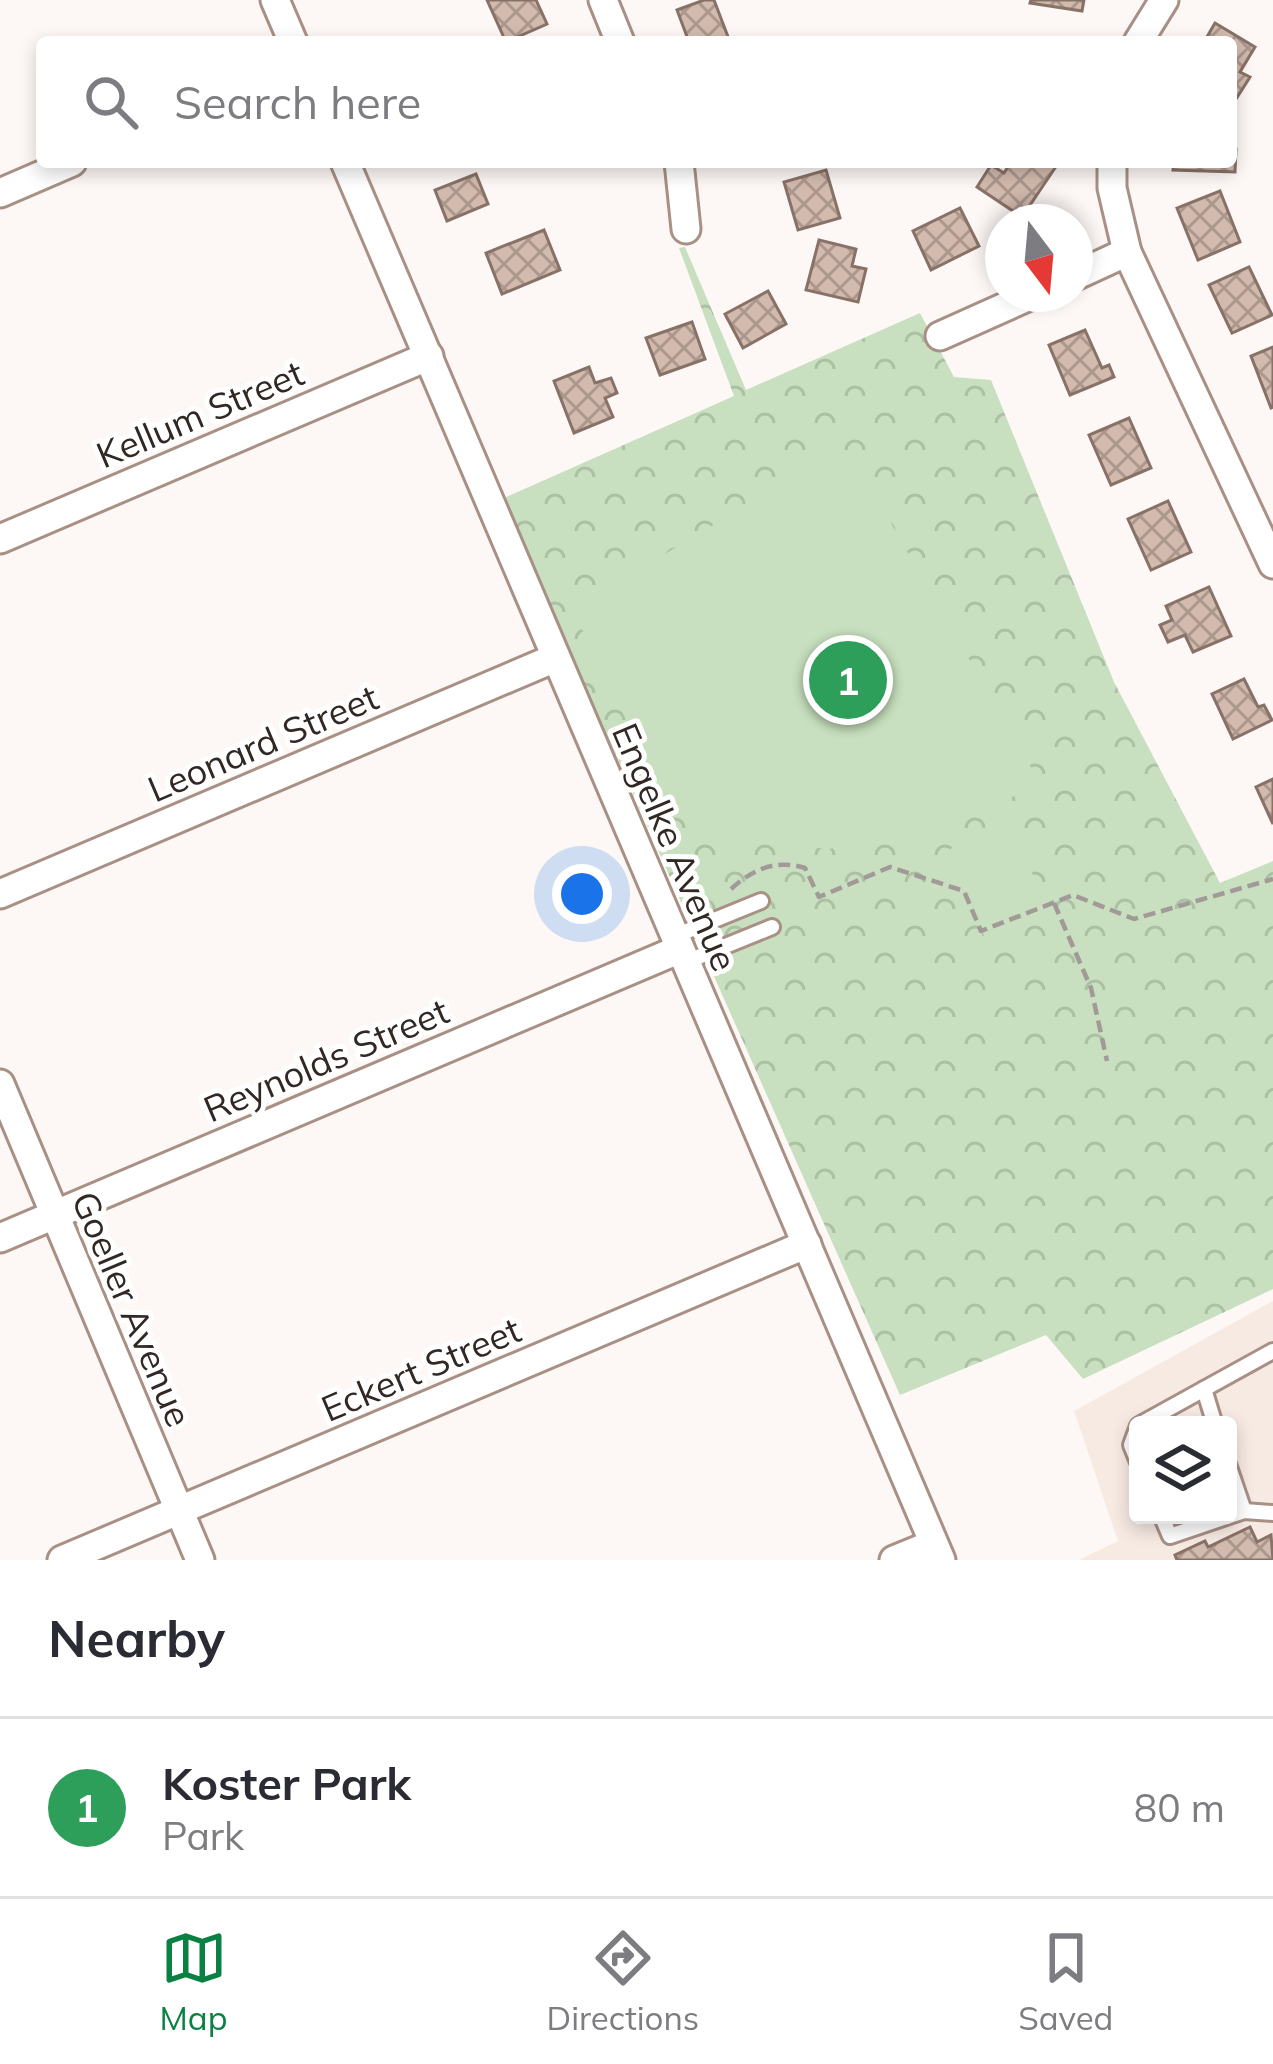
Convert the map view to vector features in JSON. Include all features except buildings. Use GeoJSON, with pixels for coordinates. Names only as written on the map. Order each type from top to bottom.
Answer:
{"type":"FeatureCollection","features":[{"type":"Feature","properties":{"kind":"street"},"geometry":{"type":"LineString","coordinates":[[275,0],[290,36]]}},
{"type":"Feature","properties":{"kind":"street"},"geometry":{"type":"LineString","coordinates":[[603,0],[618,36]]}},
{"type":"Feature","properties":{"kind":"street"},"geometry":{"type":"LineString","coordinates":[[1142,36],[1164,0]]}},
{"type":"Feature","properties":{"kind":"street"},"geometry":{"type":"LineString","coordinates":[[0,193],[58,168]]}},
{"type":"Feature","properties":{"kind":"street","name":"Engelke Avenue"},"geometry":{"type":"LineString","coordinates":[[348,168],[937,1552]]}},
{"type":"Feature","properties":{"kind":"street"},"geometry":{"type":"LineString","coordinates":[[680,168],[686,229]]}},
{"type":"Feature","properties":{"kind":"street"},"geometry":{"type":"LineString","coordinates":[[1112,168],[1127,252],[1273,564]]}},
{"type":"Feature","properties":{"kind":"street"},"geometry":{"type":"LineString","coordinates":[[1093,268],[1127,252]]}},
{"type":"Feature","properties":{"kind":"street"},"geometry":{"type":"LineString","coordinates":[[940,336],[994,312]]}},
{"type":"Feature","properties":{"kind":"street","name":"Kellum Street"},"geometry":{"type":"LineString","coordinates":[[0,539],[429,356]]}},
{"type":"Feature","properties":{"kind":"street","name":"Leonard Street"},"geometry":{"type":"LineString","coordinates":[[0,894],[555,658]]}},
{"type":"Feature","properties":{"kind":"street","name":"Reynolds Street"},"geometry":{"type":"LineString","coordinates":[[0,1238],[680,949]]}},
{"type":"Feature","properties":{"kind":"street","name":"Goeller Avenue"},"geometry":{"type":"LineString","coordinates":[[0,1084],[200,1560]]}},
{"type":"Feature","properties":{"kind":"street","name":"Eckert Street"},"geometry":{"type":"LineString","coordinates":[[62,1560],[807,1244]]}},
{"type":"Feature","properties":{"kind":"street"},"geometry":{"type":"LineString","coordinates":[[894,1560],[937,1552]]}},
{"type":"Feature","properties":{"kind":"lane"},"geometry":{"type":"LineString","coordinates":[[680,949],[760,901]]}},
{"type":"Feature","properties":{"kind":"lane"},"geometry":{"type":"LineString","coordinates":[[680,949],[772,927]]}},
{"type":"Feature","properties":{"kind":"lane"},"geometry":{"type":"LineString","coordinates":[[1154,1416],[1273,1351]]}},
{"type":"Feature","properties":{"kind":"lane"},"geometry":{"type":"LineString","coordinates":[[1204,1389],[1212,1416]]}},
{"type":"Feature","properties":{"kind":"lane"},"geometry":{"type":"LineString","coordinates":[[1237,1490],[1244,1511]]}},
{"type":"Feature","properties":{"kind":"lane"},"geometry":{"type":"LineString","coordinates":[[1237,1513],[1273,1513]]}},
{"type":"Feature","properties":{"kind":"lane"},"geometry":{"type":"LineString","coordinates":[[1165,1524],[1170,1536],[1206,1524]]}},
{"type":"Feature","properties":{"kind":"path"},"geometry":{"type":"LineString","coordinates":[[722,896],[759,869],[789,863],[806,868],[819,897],[890,867],[964,891],[981,931],[1073,895],[1134,919],[1273,879]]}},
{"type":"Feature","properties":{"kind":"path"},"geometry":{"type":"LineString","coordinates":[[1054,903],[1091,988],[1107,1060]]}},
{"type":"Feature","properties":{"kind":"shaded area"},"geometry":{"type":"Polygon","coordinates":[[[1273,1301],[1273,1560],[1079,1560],[1118,1541],[1074,1411],[1273,1301]]]}},
{"type":"Feature","properties":{"kind":"green space"},"geometry":{"type":"Polygon","coordinates":[[[685,247],[746,390],[920,313],[954,377],[991,380],[1114,682],[1220,883],[1273,861],[1273,1289],[1083,1379],[1046,1335],[900,1395],[502,499],[734,396],[679,248],[685,247]]]}},
{"type":"Feature","properties":{"kind":"green space"},"geometry":{"type":"Polygon","coordinates":[[[823,460],[860,469],[1040,783],[959,824],[911,839],[827,849],[743,839],[668,806],[572,609],[823,460]]]}},
{"type":"Feature","properties":{"kind":"green space"},"geometry":{"type":"Polygon","coordinates":[[[1013,824],[1048,913],[985,938],[950,849],[1013,824]]]}},
{"type":"Feature","properties":{"kind":"place","name":"Koster Park"},"geometry":{"type":"Point","coordinates":[848,680]}}]}
